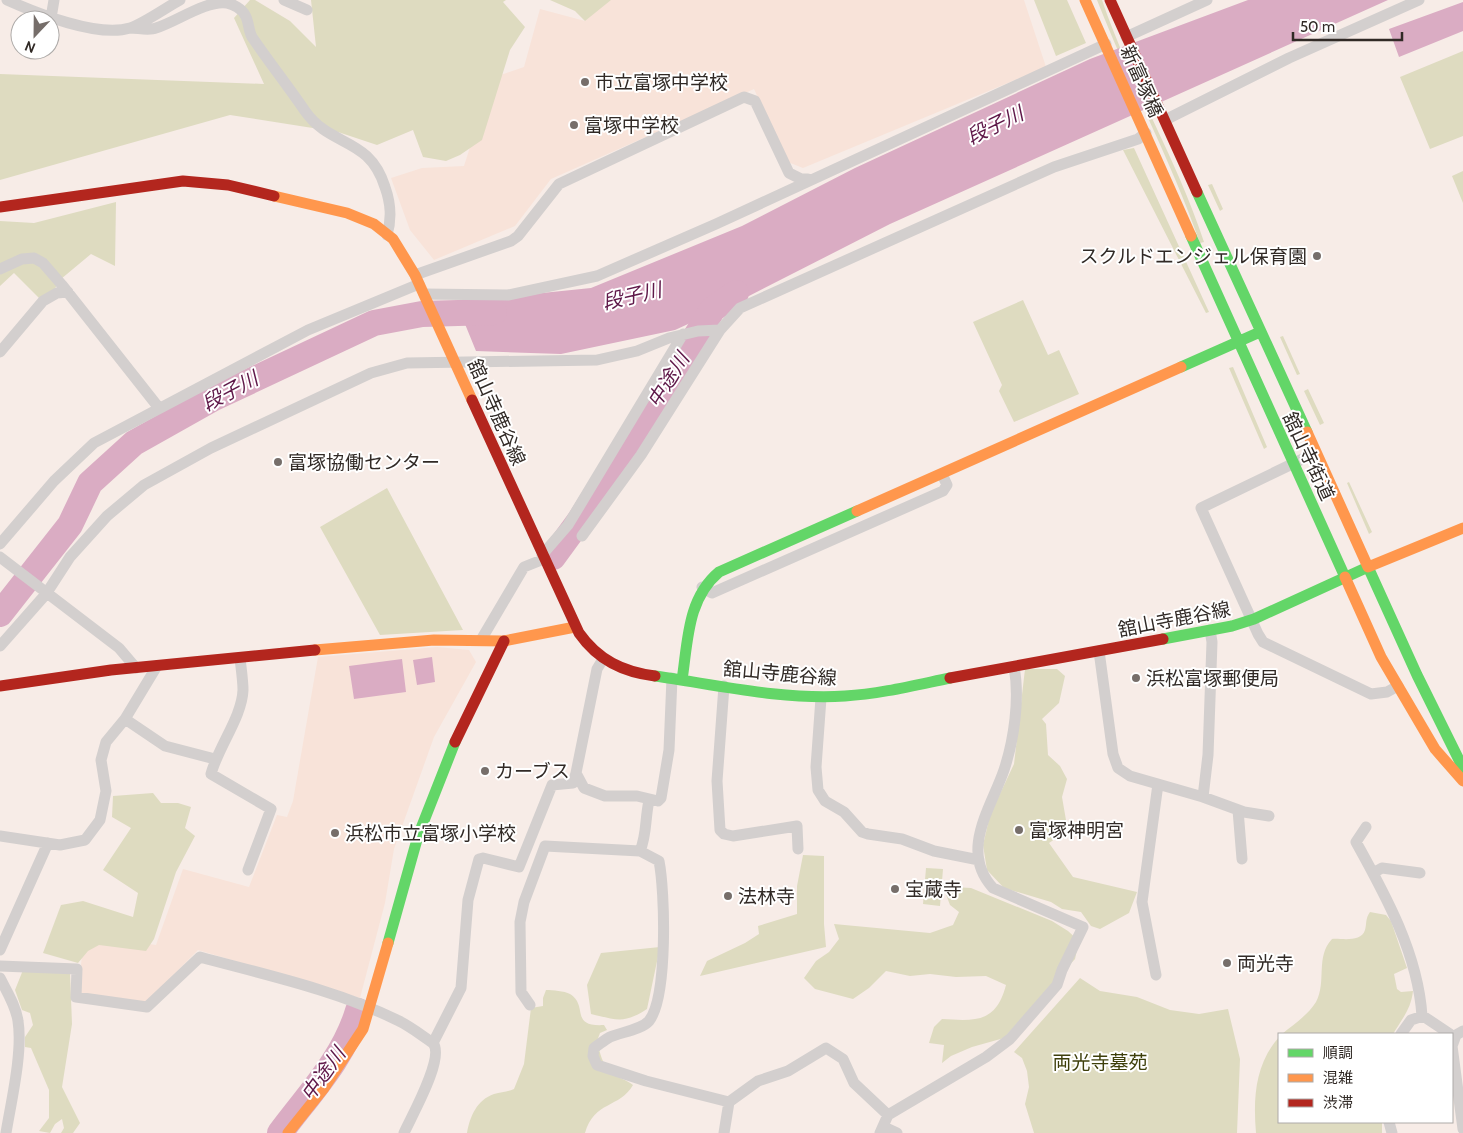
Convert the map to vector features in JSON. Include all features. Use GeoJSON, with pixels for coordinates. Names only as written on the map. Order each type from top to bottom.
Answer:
{"type":"FeatureCollection","features":[{"type":"Feature","properties":{"kind":"street"},"geometry":{"type":"LineString","coordinates":[[7,0],[31,10]]}},
{"type":"Feature","properties":{"kind":"street"},"geometry":{"type":"LineString","coordinates":[[130,28],[180,0]]}},
{"type":"Feature","properties":{"kind":"street"},"geometry":{"type":"LineString","coordinates":[[284,0],[307,10]]}},
{"type":"Feature","properties":{"kind":"street"},"geometry":{"type":"LineString","coordinates":[[419,284],[508,294],[597,276],[716,224],[1106,44],[1085,0]]}},
{"type":"Feature","properties":{"kind":"street"},"geometry":{"type":"LineString","coordinates":[[1110,0],[1126,37],[1207,0]]}},
{"type":"Feature","properties":{"kind":"street"},"geometry":{"type":"LineString","coordinates":[[1166,120],[1307,50],[1419,0]]}},
{"type":"Feature","properties":{"kind":"street"},"geometry":{"type":"LineString","coordinates":[[60,20],[83,26],[155,29],[209,4],[225,2],[236,6],[246,15],[251,35],[308,115],[333,137],[352,144],[371,158],[380,170],[391,211],[387,235]]}},
{"type":"Feature","properties":{"kind":"street","name":"新富塚橋"},"geometry":{"type":"LineString","coordinates":[[1126,37],[1166,120]]}},
{"type":"Feature","properties":{"kind":"street","name":"新富塚橋"},"geometry":{"type":"LineString","coordinates":[[1106,44],[1146,133]]}},
{"type":"Feature","properties":{"kind":"street"},"geometry":{"type":"LineString","coordinates":[[0,544],[54,481],[94,443],[308,330],[419,284],[512,241],[559,184],[744,97],[755,101],[758,106],[789,173],[801,179],[810,179]]}},
{"type":"Feature","properties":{"kind":"street","name":"舘山寺街道"},"geometry":{"type":"LineString","coordinates":[[1166,120],[1260,332],[1417,675],[1463,768]]}},
{"type":"Feature","properties":{"kind":"street"},"geometry":{"type":"LineString","coordinates":[[582,536],[641,454],[720,330],[736,311],[1054,167],[1138,139],[1146,133]]}},
{"type":"Feature","properties":{"kind":"street","name":"舘山寺街道"},"geometry":{"type":"LineString","coordinates":[[1146,133],[1238,342],[1381,657],[1435,749],[1463,781]]}},
{"type":"Feature","properties":{"kind":"street","name":"舘山寺鹿谷線"},"geometry":{"type":"LineString","coordinates":[[0,207],[117,190],[192,182],[228,185],[347,213],[374,224],[404,254],[419,284],[575,628],[585,643],[603,659],[625,670],[724,686],[822,698],[866,694],[1210,630],[1252,620],[1345,577],[1463,528]]}},
{"type":"Feature","properties":{"kind":"street"},"geometry":{"type":"LineString","coordinates":[[0,270],[22,259],[34,258],[43,263],[159,408]]}},
{"type":"Feature","properties":{"kind":"street"},"geometry":{"type":"LineString","coordinates":[[0,352],[44,301],[57,293],[68,292]]}},
{"type":"Feature","properties":{"kind":"street"},"geometry":{"type":"LineString","coordinates":[[0,646],[70,557],[107,516],[144,485],[164,472],[371,373],[407,363],[598,360],[638,351],[698,330],[720,330]]}},
{"type":"Feature","properties":{"kind":"street"},"geometry":{"type":"LineString","coordinates":[[576,773],[584,788],[605,796],[637,796],[649,801],[658,801],[665,782],[677,679],[694,608],[702,587],[719,572],[1260,332]]}},
{"type":"Feature","properties":{"kind":"street"},"geometry":{"type":"LineString","coordinates":[[481,640],[524,567],[545,561],[683,334]]}},
{"type":"Feature","properties":{"kind":"street"},"geometry":{"type":"LineString","coordinates":[[1315,452],[1201,508],[1258,634],[1271,647],[1364,692],[1379,694],[1398,686]]}},
{"type":"Feature","properties":{"kind":"street"},"geometry":{"type":"LineString","coordinates":[[702,587],[712,593],[943,491],[947,485],[942,474]]}},
{"type":"Feature","properties":{"kind":"street"},"geometry":{"type":"LineString","coordinates":[[0,557],[119,648],[136,668]]}},
{"type":"Feature","properties":{"kind":"street"},"geometry":{"type":"LineString","coordinates":[[0,686],[136,668],[369,645],[434,640],[504,641],[575,628]]}},
{"type":"Feature","properties":{"kind":"street"},"geometry":{"type":"LineString","coordinates":[[1203,797],[1208,755],[1212,644],[1210,630]]}},
{"type":"Feature","properties":{"kind":"street"},"geometry":{"type":"LineString","coordinates":[[288,1133],[324,1088],[363,1029],[404,891],[408,868],[421,825],[456,740],[504,641]]}},
{"type":"Feature","properties":{"kind":"street"},"geometry":{"type":"LineString","coordinates":[[1099,651],[1114,761],[1124,773],[1203,797],[1238,810],[1269,816]]}},
{"type":"Feature","properties":{"kind":"street"},"geometry":{"type":"LineString","coordinates":[[240,658],[243,691],[236,716],[215,759],[211,774],[271,809],[248,870]]}},
{"type":"Feature","properties":{"kind":"street"},"geometry":{"type":"LineString","coordinates":[[404,1133],[434,1069],[436,1056],[433,1042],[461,988],[468,900],[479,859],[483,858],[519,867],[552,785],[573,783],[596,669],[603,659]]}},
{"type":"Feature","properties":{"kind":"street"},"geometry":{"type":"LineString","coordinates":[[0,836],[60,844],[85,840],[100,820],[106,791],[101,760],[106,742],[125,719],[157,666]]}},
{"type":"Feature","properties":{"kind":"street"},"geometry":{"type":"LineString","coordinates":[[897,1133],[882,1130],[888,1115],[986,1057],[1010,1039],[1057,985],[1062,970],[1083,927],[993,888],[984,878],[979,860],[981,827],[1004,770],[1010,747],[1015,702],[1016,677],[1014,667]]}},
{"type":"Feature","properties":{"kind":"street"},"geometry":{"type":"LineString","coordinates":[[724,686],[720,719],[717,784],[720,830],[728,836],[733,836],[797,826],[798,849]]}},
{"type":"Feature","properties":{"kind":"street"},"geometry":{"type":"LineString","coordinates":[[822,698],[816,767],[818,790],[825,801],[844,812],[862,832],[902,839],[942,853],[979,860]]}},
{"type":"Feature","properties":{"kind":"street"},"geometry":{"type":"LineString","coordinates":[[125,719],[165,746],[215,759]]}},
{"type":"Feature","properties":{"kind":"street"},"geometry":{"type":"LineString","coordinates":[[1156,975],[1142,902],[1158,784]]}},
{"type":"Feature","properties":{"kind":"street"},"geometry":{"type":"LineString","coordinates":[[640,851],[644,841],[645,816],[649,801]]}},
{"type":"Feature","properties":{"kind":"street"},"geometry":{"type":"LineString","coordinates":[[1238,810],[1242,859]]}},
{"type":"Feature","properties":{"kind":"street"},"geometry":{"type":"LineString","coordinates":[[1366,827],[1356,842],[1404,938],[1415,976],[1422,1016]]}},
{"type":"Feature","properties":{"kind":"street"},"geometry":{"type":"LineString","coordinates":[[0,950],[48,843]]}},
{"type":"Feature","properties":{"kind":"street"},"geometry":{"type":"LineString","coordinates":[[530,1004],[521,992],[520,922],[527,893],[545,846],[640,851],[659,861],[662,876],[664,955],[654,1012],[648,1023],[608,1038],[594,1048],[593,1056],[597,1065],[646,1081],[729,1102]]}},
{"type":"Feature","properties":{"kind":"street"},"geometry":{"type":"LineString","coordinates":[[1373,873],[1382,868],[1420,873]]}},
{"type":"Feature","properties":{"kind":"street"},"geometry":{"type":"LineString","coordinates":[[0,966],[76,969],[76,997],[147,1007],[200,957],[292,982],[370,1008],[399,1020],[433,1042]]}},
{"type":"Feature","properties":{"kind":"street"},"geometry":{"type":"LineString","coordinates":[[0,978],[12,1001],[18,1021],[19,1043],[6,1133]]}},
{"type":"Feature","properties":{"kind":"street"},"geometry":{"type":"LineString","coordinates":[[1402,1033],[1411,1020],[1422,1016],[1455,1034]]}},
{"type":"Feature","properties":{"kind":"street"},"geometry":{"type":"LineString","coordinates":[[724,1133],[729,1102],[758,1081],[788,1070],[826,1048],[844,1059],[854,1083],[888,1115]]}},
{"type":"Feature","properties":{"kind":"street"},"geometry":{"type":"LineString","coordinates":[[1453,1054],[1463,1129]]}},
{"type":"Feature","properties":{"kind":"shaded area","name":"富塚中学校"},"geometry":{"type":"Polygon","coordinates":[[[602,0],[1024,0],[1046,67],[803,168],[788,162],[754,89],[551,179],[515,226],[434,260],[410,230],[391,178],[422,168],[464,166],[492,78],[524,67],[540,9],[585,21],[602,0]]]}},
{"type":"Feature","properties":{"kind":"shaded area","name":"浜松市立富塚小学校"},"geometry":{"type":"Polygon","coordinates":[[[437,647],[469,650],[476,662],[434,737],[394,849],[385,903],[360,998],[198,950],[145,1004],[78,995],[84,935],[156,945],[183,869],[249,887],[277,815],[287,817],[293,801],[318,657],[437,647]]]}},
{"type":"Feature","properties":{"kind":"green space"},"geometry":{"type":"Polygon","coordinates":[[[250,0],[255,0],[290,21],[316,47],[311,0],[506,0],[503,2],[525,27],[510,50],[482,140],[460,155],[446,161],[423,157],[413,130],[377,145],[338,132],[230,115],[0,180],[0,74],[264,84],[234,18],[250,0]]]}},
{"type":"Feature","properties":{"kind":"green space"},"geometry":{"type":"Polygon","coordinates":[[[550,0],[611,0],[585,21],[575,11],[550,0]]]}},
{"type":"Feature","properties":{"kind":"green space"},"geometry":{"type":"Polygon","coordinates":[[[1034,0],[1067,0],[1086,43],[1056,56],[1034,0]]]}},
{"type":"Feature","properties":{"kind":"green space"},"geometry":{"type":"Polygon","coordinates":[[[1097,0],[1102,0],[1126,61],[1181,181],[1204,242],[1200,243],[1189,212],[1097,0]]]}},
{"type":"Feature","properties":{"kind":"green space"},"geometry":{"type":"Polygon","coordinates":[[[1463,51],[1463,136],[1430,149],[1400,77],[1463,51]]]}},
{"type":"Feature","properties":{"kind":"green space"},"geometry":{"type":"Polygon","coordinates":[[[1134,148],[1209,312],[1206,313],[1123,150],[1134,148]]]}},
{"type":"Feature","properties":{"kind":"green space"},"geometry":{"type":"Polygon","coordinates":[[[1463,171],[1463,203],[1452,176],[1463,171]]]}},
{"type":"Feature","properties":{"kind":"green space"},"geometry":{"type":"Polygon","coordinates":[[[1212,184],[1223,209],[1220,211],[1208,185],[1212,184]]]}},
{"type":"Feature","properties":{"kind":"green space"},"geometry":{"type":"Polygon","coordinates":[[[116,202],[115,266],[91,254],[61,279],[52,293],[39,298],[14,273],[0,286],[0,221],[34,223],[116,202]]]}},
{"type":"Feature","properties":{"kind":"green space"},"geometry":{"type":"Polygon","coordinates":[[[1023,300],[1048,355],[1059,350],[1079,394],[1014,422],[999,391],[1002,385],[973,322],[1023,300]]]}},
{"type":"Feature","properties":{"kind":"green space"},"geometry":{"type":"Polygon","coordinates":[[[1283,336],[1300,374],[1297,375],[1280,337],[1283,336]]]}},
{"type":"Feature","properties":{"kind":"green space"},"geometry":{"type":"Polygon","coordinates":[[[1233,367],[1267,447],[1264,449],[1229,368],[1233,367]]]}},
{"type":"Feature","properties":{"kind":"green space"},"geometry":{"type":"Polygon","coordinates":[[[1308,389],[1324,423],[1320,425],[1304,391],[1308,389]]]}},
{"type":"Feature","properties":{"kind":"green space"},"geometry":{"type":"Polygon","coordinates":[[[1349,482],[1372,532],[1369,534],[1347,483],[1349,482]]]}},
{"type":"Feature","properties":{"kind":"green space"},"geometry":{"type":"Polygon","coordinates":[[[387,488],[463,630],[380,635],[320,527],[387,488]]]}},
{"type":"Feature","properties":{"kind":"green space"},"geometry":{"type":"Polygon","coordinates":[[[1025,669],[1057,669],[1065,676],[1059,703],[1042,719],[1046,724],[1048,755],[1060,766],[1067,779],[1062,797],[1067,826],[1061,835],[1049,843],[1073,877],[1137,892],[1129,913],[1100,929],[1091,926],[1081,912],[1062,909],[1051,902],[1004,888],[987,870],[983,845],[990,815],[1014,764],[1025,669]]]}},
{"type":"Feature","properties":{"kind":"green space"},"geometry":{"type":"Polygon","coordinates":[[[153,793],[161,803],[178,803],[191,807],[185,828],[195,836],[176,872],[154,939],[146,951],[99,945],[88,951],[78,963],[43,953],[61,905],[83,901],[133,917],[138,893],[103,870],[131,828],[112,817],[113,796],[153,793]]]}},
{"type":"Feature","properties":{"kind":"green space"},"geometry":{"type":"Polygon","coordinates":[[[803,855],[824,856],[826,947],[700,976],[707,961],[745,943],[759,934],[758,926],[797,914],[797,886],[803,855]]]}},
{"type":"Feature","properties":{"kind":"green space"},"geometry":{"type":"Polygon","coordinates":[[[926,868],[943,869],[940,906],[923,904],[926,868]]]}},
{"type":"Feature","properties":{"kind":"green space"},"geometry":{"type":"Polygon","coordinates":[[[954,887],[971,888],[1052,921],[1079,941],[1075,959],[1004,1038],[972,1047],[951,1056],[942,1063],[944,1045],[929,1043],[934,1027],[942,1019],[975,1019],[990,1013],[997,1007],[1006,985],[986,976],[956,977],[930,974],[910,976],[886,971],[869,988],[853,999],[815,989],[804,978],[816,961],[829,952],[839,939],[834,924],[930,933],[953,925],[959,912],[950,905],[945,892],[954,887]]]}},
{"type":"Feature","properties":{"kind":"green space"},"geometry":{"type":"Polygon","coordinates":[[[1370,912],[1386,915],[1391,921],[1407,968],[1394,974],[1397,989],[1401,992],[1413,991],[1408,1009],[1394,1033],[1283,1033],[1305,1015],[1316,1002],[1321,986],[1324,954],[1332,939],[1359,937],[1365,930],[1370,912]]]}},
{"type":"Feature","properties":{"kind":"green space"},"geometry":{"type":"Polygon","coordinates":[[[660,947],[647,1009],[626,1019],[607,1018],[591,1014],[587,985],[601,953],[660,947]]]}},
{"type":"Feature","properties":{"kind":"green space"},"geometry":{"type":"Polygon","coordinates":[[[23,970],[70,972],[72,1024],[62,1087],[80,1123],[73,1133],[61,1133],[64,1128],[62,1119],[55,1124],[50,1133],[39,1131],[49,1118],[49,1090],[31,1048],[25,1047],[25,1037],[33,1025],[30,1013],[22,1010],[15,990],[23,970]]]}},
{"type":"Feature","properties":{"kind":"green space","name":"両光寺墓苑"},"geometry":{"type":"Polygon","coordinates":[[[1080,978],[1100,991],[1137,997],[1170,1010],[1199,1014],[1228,1009],[1240,1059],[1237,1133],[1034,1133],[1025,1104],[1029,1087],[1027,1071],[1022,1058],[1014,1052],[1080,978]]]}},
{"type":"Feature","properties":{"kind":"green space"},"geometry":{"type":"Polygon","coordinates":[[[546,990],[570,994],[578,1004],[581,1015],[587,1023],[604,1025],[607,1030],[600,1033],[597,1041],[604,1063],[612,1073],[633,1085],[621,1098],[594,1115],[585,1133],[467,1133],[472,1115],[483,1100],[494,1094],[514,1089],[524,1064],[531,1008],[543,1006],[546,990]]]}},
{"type":"Feature","properties":{"kind":"green space"},"geometry":{"type":"Polygon","coordinates":[[[1278,1038],[1278,1123],[1382,1123],[1382,1133],[1256,1133],[1255,1107],[1257,1082],[1260,1070],[1271,1047],[1278,1038]]]}},
{"type":"Feature","properties":{"kind":"water"},"geometry":{"type":"Polygon","coordinates":[[[1248,0],[1388,0],[890,224],[747,297],[675,330],[561,354],[476,351],[456,302],[591,288],[742,226],[855,168],[1090,59],[1248,0]]]}},
{"type":"Feature","properties":{"kind":"water"},"geometry":{"type":"Polygon","coordinates":[[[1463,2],[1463,31],[1399,57],[1389,29],[1463,2]]]}},
{"type":"Feature","properties":{"kind":"water"},"geometry":{"type":"Polygon","coordinates":[[[432,657],[435,682],[417,685],[413,660],[432,657]]]}},
{"type":"Feature","properties":{"kind":"water"},"geometry":{"type":"Polygon","coordinates":[[[402,659],[406,692],[354,699],[349,666],[402,659]]]}},
{"type":"Feature","properties":{"kind":"waterway","name":"中途川"},"geometry":{"type":"LineString","coordinates":[[553,557],[580,520],[713,309],[736,293]]}},
{"type":"Feature","properties":{"kind":"waterway","name":"段子川"},"geometry":{"type":"LineString","coordinates":[[0,614],[70,525],[90,483],[134,443],[214,398],[374,323],[422,314],[494,312]]}},
{"type":"Feature","properties":{"kind":"waterway","name":"中途川"},"geometry":{"type":"LineString","coordinates":[[280,1133],[335,1060],[352,1028],[358,1011]]}},
{"type":"Feature","properties":{"kind":"traffic: fast"},"geometry":{"type":"LineString","coordinates":[[1197,192],[1307,432]]}},
{"type":"Feature","properties":{"kind":"traffic: fast"},"geometry":{"type":"LineString","coordinates":[[1191,236],[1345,577]]}},
{"type":"Feature","properties":{"kind":"traffic: fast"},"geometry":{"type":"LineString","coordinates":[[1181,367],[1260,332]]}},
{"type":"Feature","properties":{"kind":"traffic: fast"},"geometry":{"type":"LineString","coordinates":[[682,680],[688,636],[695,608],[708,583],[719,572],[857,511]]}},
{"type":"Feature","properties":{"kind":"traffic: fast"},"geometry":{"type":"LineString","coordinates":[[1163,639],[1232,626],[1254,619],[1368,567],[1417,675],[1463,768]]}},
{"type":"Feature","properties":{"kind":"traffic: fast"},"geometry":{"type":"LineString","coordinates":[[655,676],[750,691],[821,697],[871,693],[950,678]]}},
{"type":"Feature","properties":{"kind":"traffic: fast"},"geometry":{"type":"LineString","coordinates":[[388,943],[418,836],[455,742]]}},
{"type":"Feature","properties":{"kind":"traffic: slow"},"geometry":{"type":"LineString","coordinates":[[1085,0],[1191,236]]}},
{"type":"Feature","properties":{"kind":"traffic: slow"},"geometry":{"type":"LineString","coordinates":[[274,196],[347,213],[374,224],[393,239],[415,275],[472,400]]}},
{"type":"Feature","properties":{"kind":"traffic: slow"},"geometry":{"type":"LineString","coordinates":[[857,511],[1181,367]]}},
{"type":"Feature","properties":{"kind":"traffic: slow"},"geometry":{"type":"LineString","coordinates":[[1307,432],[1368,567],[1463,528]]}},
{"type":"Feature","properties":{"kind":"traffic: slow"},"geometry":{"type":"LineString","coordinates":[[1345,577],[1381,657],[1435,749],[1463,781]]}},
{"type":"Feature","properties":{"kind":"traffic: slow"},"geometry":{"type":"LineString","coordinates":[[315,650],[434,640],[504,641],[575,627]]}},
{"type":"Feature","properties":{"kind":"traffic: slow"},"geometry":{"type":"LineString","coordinates":[[288,1133],[324,1088],[363,1029],[388,943]]}},
{"type":"Feature","properties":{"kind":"traffic: jam"},"geometry":{"type":"LineString","coordinates":[[1110,0],[1197,192]]}},
{"type":"Feature","properties":{"kind":"traffic: jam"},"geometry":{"type":"LineString","coordinates":[[0,207],[183,181],[228,185],[274,196]]}},
{"type":"Feature","properties":{"kind":"traffic: jam"},"geometry":{"type":"LineString","coordinates":[[472,400],[579,633],[594,651],[612,663],[622,668],[655,676]]}},
{"type":"Feature","properties":{"kind":"traffic: jam"},"geometry":{"type":"LineString","coordinates":[[950,678],[1163,639]]}},
{"type":"Feature","properties":{"kind":"traffic: jam"},"geometry":{"type":"LineString","coordinates":[[455,742],[504,641]]}},
{"type":"Feature","properties":{"kind":"traffic: jam"},"geometry":{"type":"LineString","coordinates":[[0,686],[111,670],[315,650]]}},
{"type":"Feature","properties":{"kind":"place","name":"市立富塚中学校"},"geometry":{"type":"Point","coordinates":[585,82]}},
{"type":"Feature","properties":{"kind":"place","name":"富塚中学校"},"geometry":{"type":"Point","coordinates":[574,125]}},
{"type":"Feature","properties":{"kind":"place","name":"スクルドエンジェル保育園"},"geometry":{"type":"Point","coordinates":[1317,256]}},
{"type":"Feature","properties":{"kind":"place","name":"富塚協働センター"},"geometry":{"type":"Point","coordinates":[278,462]}},
{"type":"Feature","properties":{"kind":"place","name":"浜松富塚郵便局"},"geometry":{"type":"Point","coordinates":[1136,678]}},
{"type":"Feature","properties":{"kind":"place","name":"カーブス"},"geometry":{"type":"Point","coordinates":[485,771]}},
{"type":"Feature","properties":{"kind":"place","name":"富塚神明宮"},"geometry":{"type":"Point","coordinates":[1019,830]}},
{"type":"Feature","properties":{"kind":"place","name":"浜松市立富塚小学校"},"geometry":{"type":"Point","coordinates":[335,833]}},
{"type":"Feature","properties":{"kind":"place","name":"宝蔵寺"},"geometry":{"type":"Point","coordinates":[895,889]}},
{"type":"Feature","properties":{"kind":"place","name":"法林寺"},"geometry":{"type":"Point","coordinates":[728,896]}},
{"type":"Feature","properties":{"kind":"place","name":"両光寺"},"geometry":{"type":"Point","coordinates":[1227,963]}}]}
